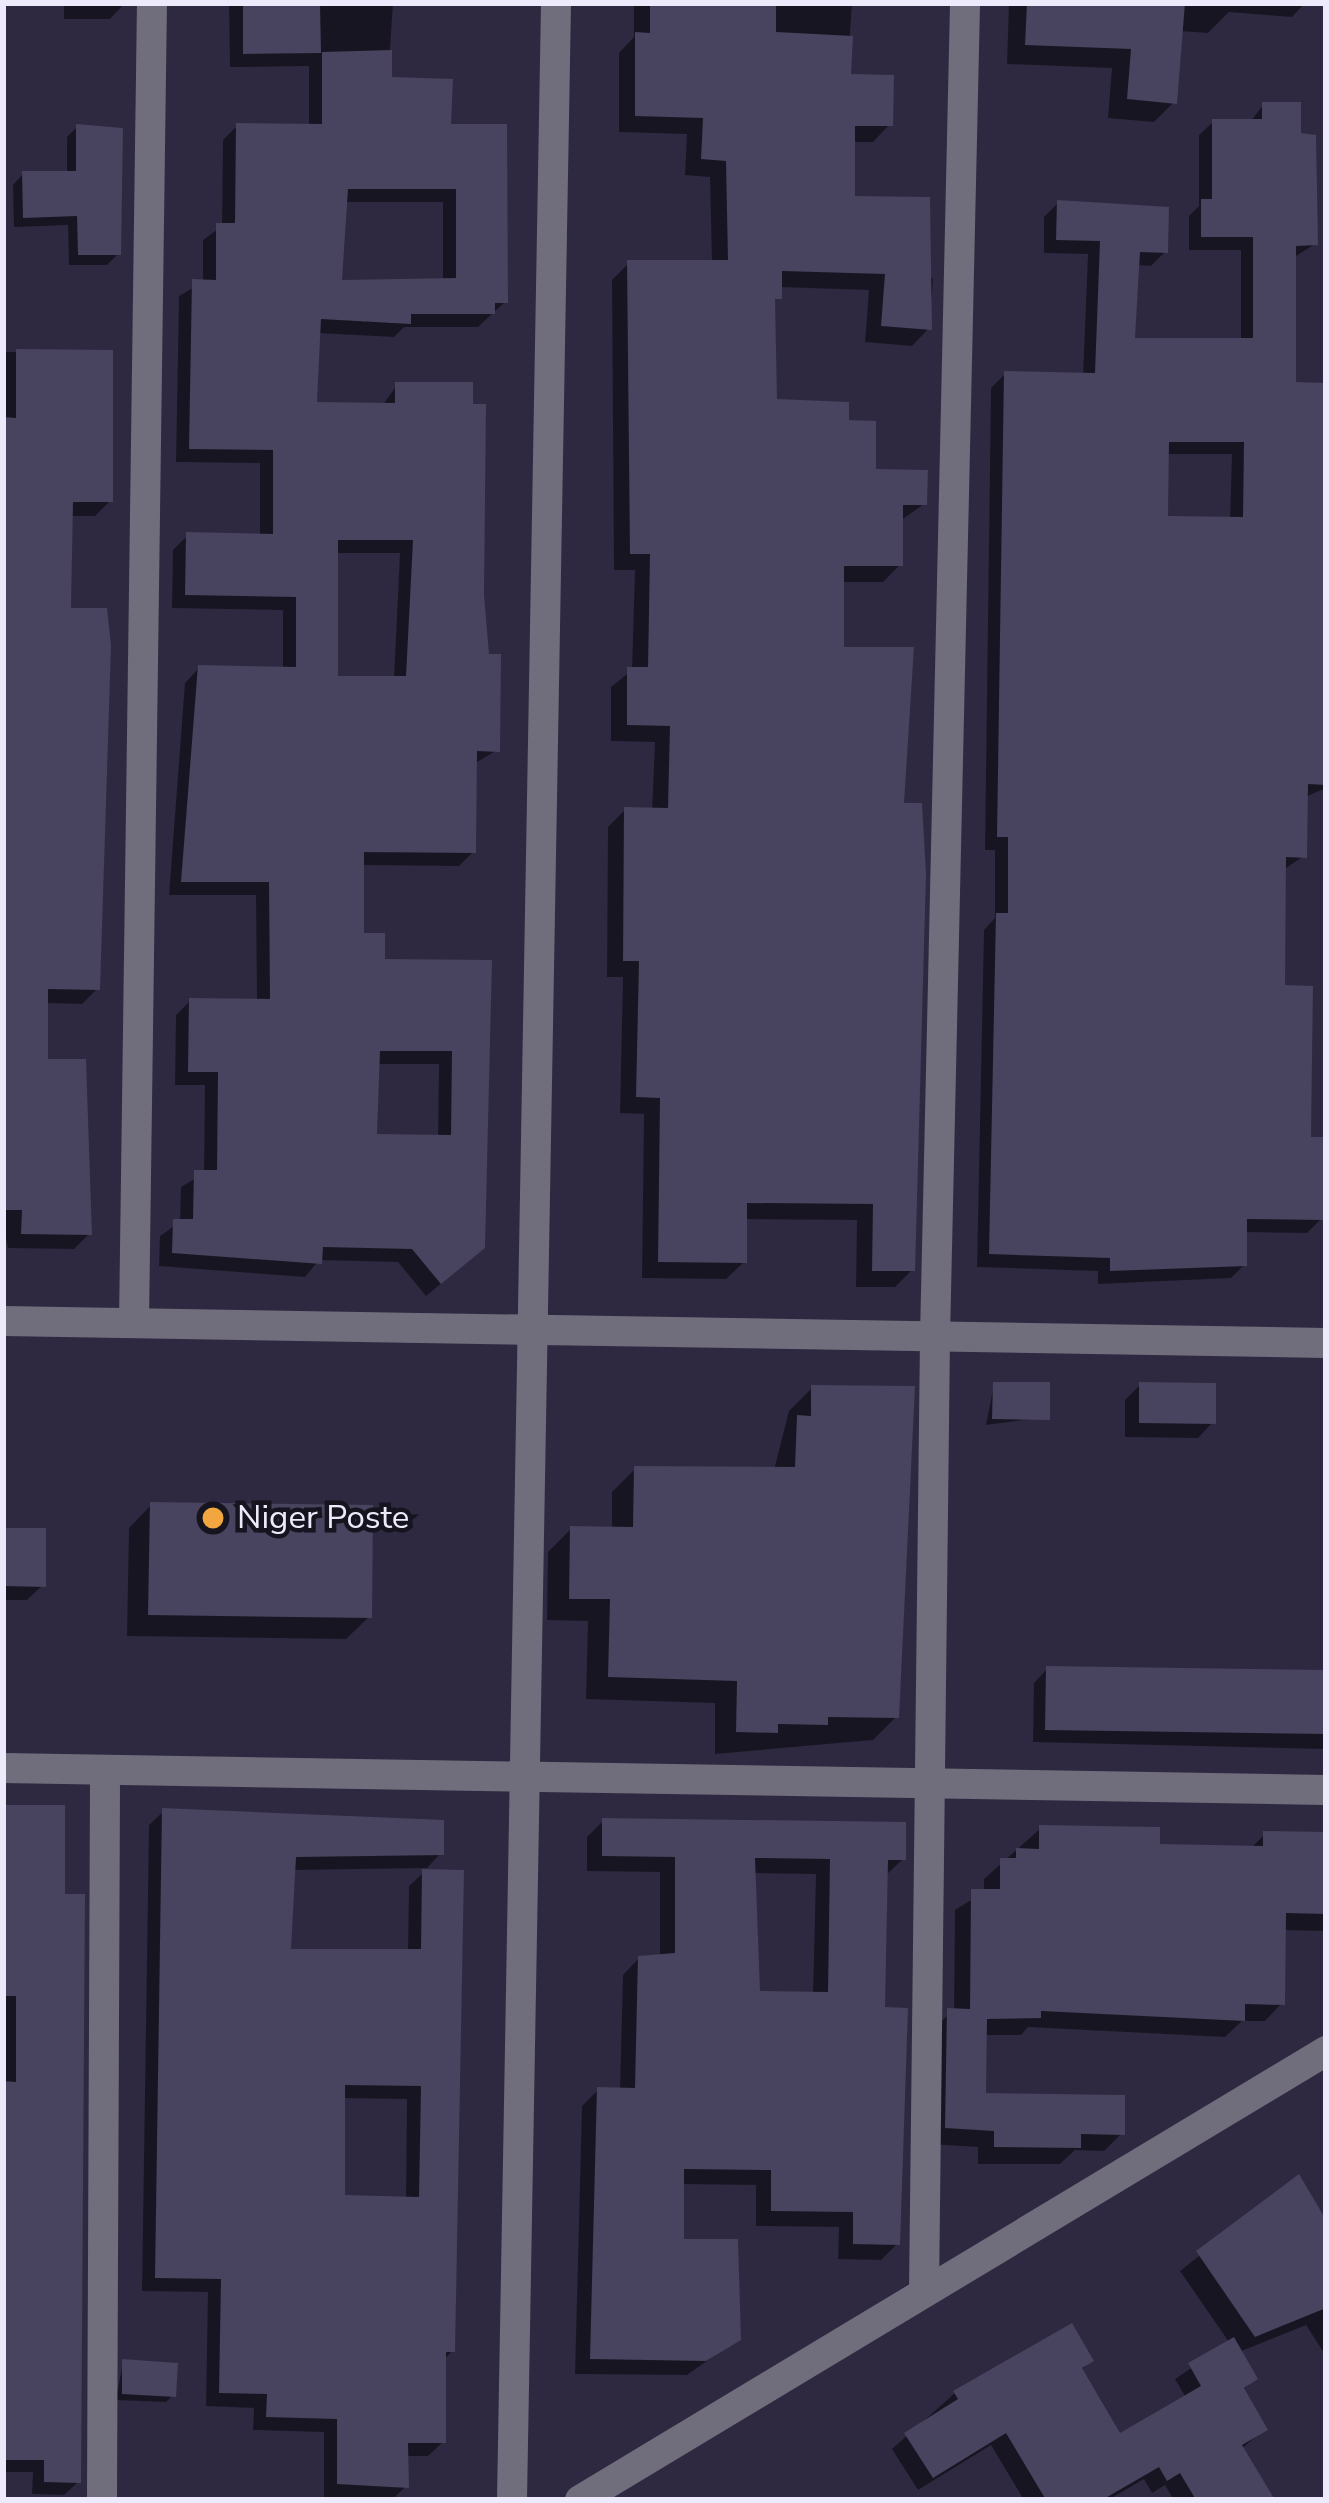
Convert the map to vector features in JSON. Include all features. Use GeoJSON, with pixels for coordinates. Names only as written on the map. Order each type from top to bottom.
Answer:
{"type":"FeatureCollection","features":[{"type":"Feature","properties":{"kind":"street"},"geometry":{"type":"LineString","coordinates":[[134,1323],[152,3]]}},
{"type":"Feature","properties":{"kind":"street"},"geometry":{"type":"LineString","coordinates":[[512,2500],[556,3]]}},
{"type":"Feature","properties":{"kind":"street"},"geometry":{"type":"LineString","coordinates":[[924,2292],[935,1337],[965,3]]}},
{"type":"Feature","properties":{"kind":"street"},"geometry":{"type":"LineString","coordinates":[[3,1321],[1326,1343]]}},
{"type":"Feature","properties":{"kind":"street"},"geometry":{"type":"LineString","coordinates":[[3,1768],[1326,1790]]}},
{"type":"Feature","properties":{"kind":"street"},"geometry":{"type":"LineString","coordinates":[[102,2500],[105,1770]]}},
{"type":"Feature","properties":{"kind":"street"},"geometry":{"type":"LineString","coordinates":[[580,2500],[1326,2051]]}},
{"type":"Feature","properties":{"kind":"building"},"geometry":{"type":"Polygon","coordinates":[[[243,3],[320,3],[321,53],[243,54],[243,3]]]}},
{"type":"Feature","properties":{"kind":"building"},"geometry":{"type":"Polygon","coordinates":[[[650,3],[776,3],[776,32],[853,36],[851,74],[894,75],[893,126],[855,126],[855,196],[930,197],[932,330],[881,326],[885,274],[782,271],[782,299],[775,299],[777,399],[849,402],[849,420],[876,421],[876,469],[928,470],[927,505],[903,505],[903,566],[844,566],[844,647],[914,647],[904,803],[922,803],[926,874],[915,1271],[872,1271],[873,1204],[747,1203],[747,1263],[658,1262],[660,1098],[636,1097],[639,961],[623,961],[624,807],[668,808],[670,726],[627,725],[627,667],[648,667],[650,554],[630,554],[627,260],[728,260],[726,161],[701,159],[703,118],[635,116],[635,32],[650,33],[650,3]]]}},
{"type":"Feature","properties":{"kind":"building"},"geometry":{"type":"Polygon","coordinates":[[[1027,3],[1185,3],[1177,104],[1127,99],[1131,49],[1025,45],[1027,3]]]}},
{"type":"Feature","properties":{"kind":"building"},"geometry":{"type":"Polygon","coordinates":[[[392,50],[392,77],[453,79],[451,124],[507,124],[508,303],[495,303],[495,314],[411,314],[411,324],[321,319],[317,402],[395,403],[395,382],[473,382],[473,404],[486,404],[484,595],[489,654],[501,654],[500,752],[477,751],[476,853],[364,852],[364,933],[385,933],[385,959],[492,960],[485,1248],[441,1284],[412,1249],[323,1247],[322,1264],[172,1253],[173,1219],[193,1219],[194,1170],[217,1170],[218,1072],[188,1072],[189,998],[270,999],[269,882],[181,882],[198,665],[296,667],[296,597],[185,595],[186,532],[273,534],[273,450],[189,449],[192,279],[216,280],[216,223],[235,223],[236,123],[322,124],[322,52],[392,50]],[[348,189],[342,280],[456,278],[456,189],[348,189]],[[338,540],[338,676],[406,676],[413,540],[338,540]],[[380,1051],[377,1134],[451,1135],[452,1051],[380,1051]]]}},
{"type":"Feature","properties":{"kind":"building"},"geometry":{"type":"Polygon","coordinates":[[[1262,102],[1301,102],[1301,133],[1316,135],[1318,245],[1296,246],[1296,382],[1326,383],[1326,785],[1308,784],[1307,858],[1286,857],[1285,985],[1313,986],[1311,1137],[1325,1137],[1324,1220],[1247,1219],[1247,1266],[1110,1271],[1110,1258],[989,1254],[996,913],[1008,913],[1008,837],[997,837],[1004,371],[1095,373],[1100,241],[1056,240],[1057,200],[1169,207],[1168,253],[1140,252],[1135,338],[1253,338],[1253,237],[1201,237],[1201,199],[1212,199],[1212,119],[1262,119],[1262,102]],[[1169,442],[1168,516],[1243,517],[1244,442],[1169,442]]]}},
{"type":"Feature","properties":{"kind":"building"},"geometry":{"type":"Polygon","coordinates":[[[76,124],[123,128],[121,255],[78,255],[77,216],[23,218],[22,171],[76,171],[76,124]]]}},
{"type":"Feature","properties":{"kind":"building"},"geometry":{"type":"Polygon","coordinates":[[[16,349],[113,350],[113,502],[73,502],[71,608],[107,608],[111,646],[100,990],[48,989],[48,1059],[86,1059],[92,1235],[21,1234],[22,1210],[3,1210],[3,417],[16,418],[16,349]]]}},
{"type":"Feature","properties":{"kind":"building"},"geometry":{"type":"Polygon","coordinates":[[[993,1382],[1050,1382],[1050,1420],[992,1419],[993,1382]]]}},
{"type":"Feature","properties":{"kind":"building"},"geometry":{"type":"Polygon","coordinates":[[[1139,1382],[1216,1383],[1216,1424],[1139,1423],[1139,1382]]]}},
{"type":"Feature","properties":{"kind":"building"},"geometry":{"type":"Polygon","coordinates":[[[811,1385],[915,1386],[899,1718],[828,1717],[828,1725],[778,1724],[778,1733],[736,1732],[737,1681],[608,1677],[610,1599],[569,1599],[570,1526],[633,1527],[634,1466],[795,1467],[797,1415],[811,1416],[811,1385]]]}},
{"type":"Feature","properties":{"kind":"building"},"geometry":{"type":"Polygon","coordinates":[[[150,1502],[373,1505],[372,1618],[148,1615],[150,1502]]]}},
{"type":"Feature","properties":{"kind":"building"},"geometry":{"type":"Polygon","coordinates":[[[3,1528],[46,1528],[46,1587],[3,1586],[3,1528]]]}},
{"type":"Feature","properties":{"kind":"building"},"geometry":{"type":"Polygon","coordinates":[[[1046,1666],[1326,1670],[1326,1734],[1045,1730],[1046,1666]]]}},
{"type":"Feature","properties":{"kind":"building"},"geometry":{"type":"Polygon","coordinates":[[[3,1805],[65,1805],[65,1894],[85,1894],[81,2483],[44,2482],[44,2460],[3,2460],[3,2081],[16,2082],[16,1996],[3,1996],[3,1805]]]}},
{"type":"Feature","properties":{"kind":"building"},"geometry":{"type":"Polygon","coordinates":[[[162,1808],[444,1820],[444,1855],[296,1857],[291,1949],[421,1949],[422,1869],[464,1870],[455,2352],[446,2352],[446,2443],[408,2443],[409,2488],[337,2484],[337,2419],[266,2417],[267,2394],[219,2393],[221,2279],[155,2278],[162,1808]],[[345,2085],[345,2195],[419,2197],[421,2086],[345,2085]]]}},
{"type":"Feature","properties":{"kind":"building"},"geometry":{"type":"Polygon","coordinates":[[[602,1818],[906,1822],[906,1860],[888,1860],[885,2007],[908,2008],[900,2245],[853,2244],[853,2212],[771,2211],[771,2170],[684,2169],[684,2239],[738,2239],[741,2340],[706,2361],[590,2359],[597,2087],[635,2088],[638,1956],[675,1953],[675,1857],[602,1856],[602,1818]],[[755,1858],[760,1991],[828,1992],[830,1859],[755,1858]]]}},
{"type":"Feature","properties":{"kind":"building"},"geometry":{"type":"Polygon","coordinates":[[[1039,1825],[1160,1827],[1160,1844],[1263,1846],[1263,1831],[1326,1832],[1326,1914],[1286,1913],[1285,2005],[1245,2004],[1245,2021],[1041,2011],[1041,2018],[987,2019],[986,2093],[1125,2095],[1125,2135],[1081,2134],[1081,2148],[994,2147],[994,2131],[945,2128],[947,2008],[970,2009],[971,1889],[1000,1889],[1000,1858],[1016,1858],[1016,1848],[1039,1849],[1039,1825]]]}},
{"type":"Feature","properties":{"kind":"building"},"geometry":{"type":"Polygon","coordinates":[[[1299,2174],[1326,2220],[1326,2308],[1255,2337],[1196,2251],[1299,2174]]]}},
{"type":"Feature","properties":{"kind":"building"},"geometry":{"type":"Polygon","coordinates":[[[1072,2323],[1094,2361],[1082,2368],[1120,2433],[1201,2386],[1188,2363],[1234,2337],[1258,2379],[1244,2388],[1268,2430],[1242,2445],[1275,2500],[1196,2500],[1180,2473],[1167,2481],[1159,2467],[1102,2500],[1046,2500],[1006,2433],[933,2478],[904,2433],[958,2399],[953,2391],[1072,2323]]]}},
{"type":"Feature","properties":{"kind":"building"},"geometry":{"type":"Polygon","coordinates":[[[122,2359],[178,2363],[176,2397],[122,2394],[122,2359]]]}},
{"type":"Feature","properties":{"kind":"place","name":"Niger Poste"},"geometry":{"type":"Point","coordinates":[213,1518]}}]}
